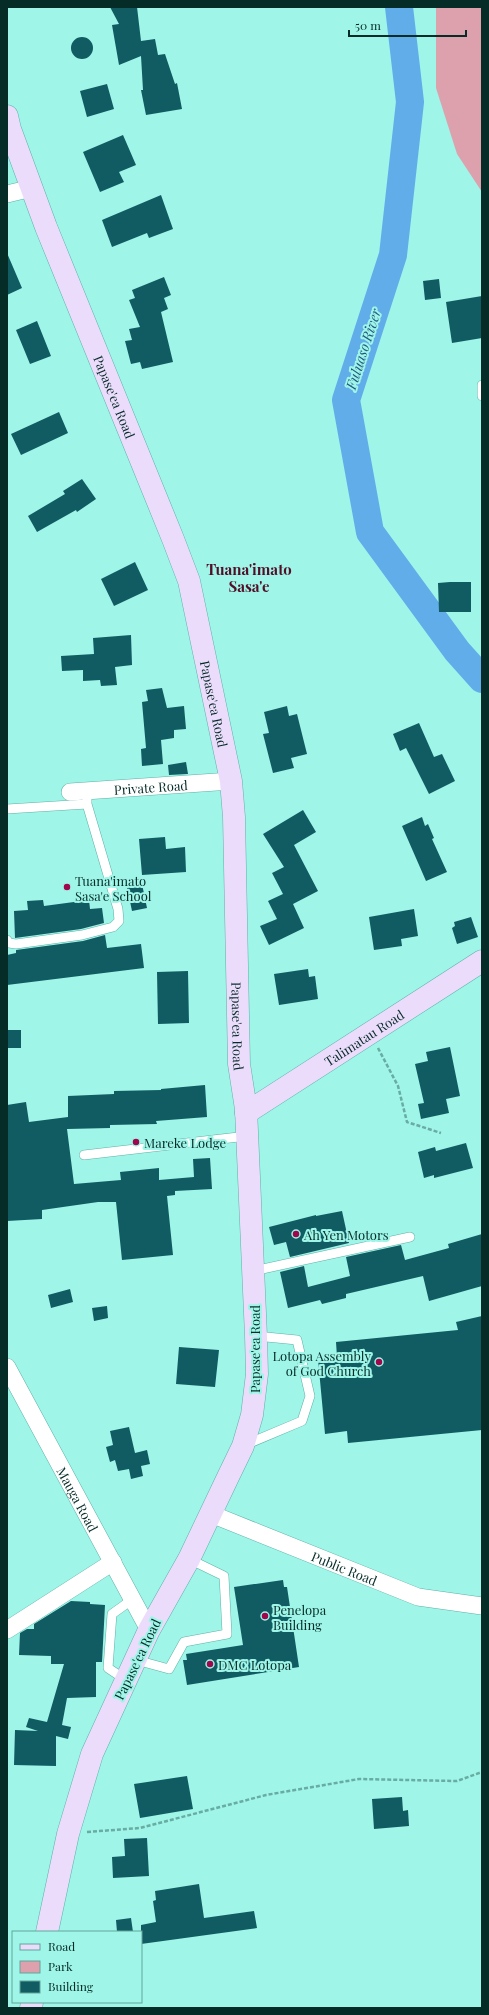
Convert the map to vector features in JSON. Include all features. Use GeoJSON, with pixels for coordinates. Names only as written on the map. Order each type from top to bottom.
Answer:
{"type":"FeatureCollection","features":[{"type":"Feature","properties":{"kind":"main road","name":"Papase'ea Road"},"geometry":{"type":"LineString","coordinates":[[7,116],[10,129],[46,227],[173,539],[188,581],[231,781],[234,817],[239,1064],[246,1113],[257,1374],[252,1415],[243,1446],[189,1559],[149,1630],[92,1754],[68,1834],[46,1931]]}},
{"type":"Feature","properties":{"kind":"main road","name":"Talimatau Road"},"geometry":{"type":"LineString","coordinates":[[246,1113],[370,1032],[482,962]]}},
{"type":"Feature","properties":{"kind":"street"},"geometry":{"type":"LineString","coordinates":[[7,194],[32,188]]}},
{"type":"Feature","properties":{"kind":"street","name":"Private Road"},"geometry":{"type":"LineString","coordinates":[[70,792],[87,797],[231,781]]}},
{"type":"Feature","properties":{"kind":"street","name":"Mauga Road"},"geometry":{"type":"LineString","coordinates":[[7,1368],[149,1630]]}},
{"type":"Feature","properties":{"kind":"street","name":"Public Road"},"geometry":{"type":"LineString","coordinates":[[210,1514],[418,1597],[482,1606]]}},
{"type":"Feature","properties":{"kind":"street"},"geometry":{"type":"LineString","coordinates":[[7,1630],[113,1562]]}},
{"type":"Feature","properties":{"kind":"lane"},"geometry":{"type":"LineString","coordinates":[[482,385],[482,396]]}},
{"type":"Feature","properties":{"kind":"lane"},"geometry":{"type":"LineString","coordinates":[[7,809],[87,797],[118,909],[118,921],[113,928],[82,935],[16,944],[9,943],[7,940]]}},
{"type":"Feature","properties":{"kind":"lane"},"geometry":{"type":"LineString","coordinates":[[84,1155],[247,1136]]}},
{"type":"Feature","properties":{"kind":"lane"},"geometry":{"type":"LineString","coordinates":[[253,1271],[410,1237]]}},
{"type":"Feature","properties":{"kind":"lane"},"geometry":{"type":"LineString","coordinates":[[243,1446],[302,1421],[310,1396],[297,1340],[256,1336]]}},
{"type":"Feature","properties":{"kind":"lane"},"geometry":{"type":"LineString","coordinates":[[136,1660],[170,1669],[184,1642],[227,1634],[224,1576],[189,1559]]}},
{"type":"Feature","properties":{"kind":"lane"},"geometry":{"type":"LineString","coordinates":[[126,1680],[108,1668],[112,1614],[133,1599]]}},
{"type":"Feature","properties":{"kind":"path"},"geometry":{"type":"LineString","coordinates":[[370,1032],[398,1086],[407,1122],[441,1133]]}},
{"type":"Feature","properties":{"kind":"path"},"geometry":{"type":"LineString","coordinates":[[68,1834],[140,1828],[266,1795],[359,1779],[457,1781],[482,1772]]}},
{"type":"Feature","properties":{"kind":"green space"},"geometry":{"type":"Polygon","coordinates":[[[436,7],[482,7],[482,192],[457,154],[436,88],[436,7]]]}},
{"type":"Feature","properties":{"kind":"building"},"geometry":{"type":"Polygon","coordinates":[[[110,7],[137,7],[141,41],[155,39],[158,55],[165,54],[175,84],[177,83],[182,109],[146,115],[141,90],[143,90],[141,56],[119,65],[112,25],[119,24],[110,7]]]}},
{"type":"Feature","properties":{"kind":"building"},"geometry":{"type":"Polygon","coordinates":[[[82,37],[90,40],[93,48],[90,56],[82,59],[74,56],[71,48],[74,40],[82,37]]]}},
{"type":"Feature","properties":{"kind":"building"},"geometry":{"type":"Polygon","coordinates":[[[107,84],[114,109],[87,117],[80,91],[107,84]]]}},
{"type":"Feature","properties":{"kind":"building"},"geometry":{"type":"Polygon","coordinates":[[[123,135],[136,165],[119,172],[124,182],[100,192],[83,152],[123,135]]]}},
{"type":"Feature","properties":{"kind":"building"},"geometry":{"type":"Polygon","coordinates":[[[161,195],[173,229],[149,238],[147,233],[112,247],[102,220],[161,195]]]}},
{"type":"Feature","properties":{"kind":"building"},"geometry":{"type":"Polygon","coordinates":[[[7,253],[22,288],[7,295],[7,253]]]}},
{"type":"Feature","properties":{"kind":"building"},"geometry":{"type":"Polygon","coordinates":[[[164,277],[171,295],[164,298],[168,309],[161,312],[173,362],[142,369],[140,362],[131,364],[125,341],[132,340],[129,329],[140,327],[129,300],[135,298],[132,290],[164,277]]]}},
{"type":"Feature","properties":{"kind":"building"},"geometry":{"type":"Polygon","coordinates":[[[439,279],[441,298],[425,300],[423,281],[439,279]]]}},
{"type":"Feature","properties":{"kind":"building"},"geometry":{"type":"Polygon","coordinates":[[[482,296],[482,338],[452,343],[446,302],[482,296]]]}},
{"type":"Feature","properties":{"kind":"building"},"geometry":{"type":"Polygon","coordinates":[[[37,321],[51,356],[30,364],[16,330],[37,321]]]}},
{"type":"Feature","properties":{"kind":"building"},"geometry":{"type":"Polygon","coordinates":[[[59,412],[68,433],[21,455],[11,434],[59,412]]]}},
{"type":"Feature","properties":{"kind":"building"},"geometry":{"type":"Polygon","coordinates":[[[82,479],[96,499],[77,512],[76,510],[37,532],[28,516],[65,494],[63,491],[82,479]]]}},
{"type":"Feature","properties":{"kind":"building"},"geometry":{"type":"Polygon","coordinates":[[[135,562],[148,590],[114,606],[101,579],[135,562]]]}},
{"type":"Feature","properties":{"kind":"building"},"geometry":{"type":"Polygon","coordinates":[[[471,582],[471,612],[439,612],[438,583],[471,582]]]}},
{"type":"Feature","properties":{"kind":"building"},"geometry":{"type":"Polygon","coordinates":[[[131,635],[132,665],[115,667],[117,685],[101,686],[100,680],[83,681],[83,670],[62,671],[61,656],[94,654],[93,638],[131,635]]]}},
{"type":"Feature","properties":{"kind":"building"},"geometry":{"type":"Polygon","coordinates":[[[162,688],[167,708],[184,706],[186,729],[174,730],[174,738],[161,740],[163,764],[142,766],[141,749],[146,748],[142,702],[148,701],[146,690],[162,688]]]}},
{"type":"Feature","properties":{"kind":"building"},"geometry":{"type":"Polygon","coordinates":[[[287,706],[289,716],[297,714],[307,754],[291,758],[294,768],[273,773],[263,734],[269,733],[264,712],[287,706]]]}},
{"type":"Feature","properties":{"kind":"building"},"geometry":{"type":"Polygon","coordinates":[[[419,723],[434,757],[442,754],[455,781],[429,794],[406,748],[400,751],[393,734],[419,723]]]}},
{"type":"Feature","properties":{"kind":"building"},"geometry":{"type":"Polygon","coordinates":[[[186,762],[188,774],[169,775],[168,765],[186,762]]]}},
{"type":"Feature","properties":{"kind":"building"},"geometry":{"type":"Polygon","coordinates":[[[303,810],[316,832],[294,845],[318,891],[293,904],[304,928],[269,945],[260,926],[277,919],[268,901],[283,894],[272,873],[284,867],[263,834],[303,810]]]}},
{"type":"Feature","properties":{"kind":"building"},"geometry":{"type":"Polygon","coordinates":[[[422,817],[425,826],[428,824],[434,838],[432,839],[447,872],[426,881],[402,826],[422,817]]]}},
{"type":"Feature","properties":{"kind":"building"},"geometry":{"type":"Polygon","coordinates":[[[165,837],[166,849],[185,847],[186,872],[142,875],[139,839],[165,837]]]}},
{"type":"Feature","properties":{"kind":"building"},"geometry":{"type":"Polygon","coordinates":[[[142,884],[147,908],[132,911],[127,887],[142,884]]]}},
{"type":"Feature","properties":{"kind":"building"},"geometry":{"type":"Polygon","coordinates":[[[43,900],[44,906],[89,900],[90,909],[102,908],[104,923],[81,929],[15,938],[14,911],[28,910],[27,901],[43,900]]]}},
{"type":"Feature","properties":{"kind":"building"},"geometry":{"type":"Polygon","coordinates":[[[414,909],[418,936],[401,939],[402,946],[374,950],[369,917],[414,909]]]}},
{"type":"Feature","properties":{"kind":"building"},"geometry":{"type":"Polygon","coordinates":[[[471,917],[478,937],[457,944],[452,928],[455,926],[454,922],[471,917]]]}},
{"type":"Feature","properties":{"kind":"building"},"geometry":{"type":"Polygon","coordinates":[[[105,935],[107,948],[141,944],[144,968],[7,985],[7,955],[16,953],[16,950],[83,941],[105,935]]]}},
{"type":"Feature","properties":{"kind":"building"},"geometry":{"type":"Polygon","coordinates":[[[308,969],[309,977],[315,976],[318,999],[279,1005],[274,974],[308,969]]]}},
{"type":"Feature","properties":{"kind":"building"},"geometry":{"type":"Polygon","coordinates":[[[188,971],[189,1023],[158,1024],[157,972],[188,971]]]}},
{"type":"Feature","properties":{"kind":"building"},"geometry":{"type":"Polygon","coordinates":[[[7,1030],[21,1030],[21,1048],[7,1048],[7,1030]]]}},
{"type":"Feature","properties":{"kind":"building"},"geometry":{"type":"Polygon","coordinates":[[[450,1047],[460,1096],[446,1099],[449,1113],[421,1119],[418,1104],[424,1103],[415,1064],[428,1061],[426,1052],[450,1047]]]}},
{"type":"Feature","properties":{"kind":"building"},"geometry":{"type":"Polygon","coordinates":[[[205,1085],[207,1117],[156,1121],[157,1124],[110,1125],[110,1128],[67,1129],[74,1184],[121,1180],[120,1172],[159,1168],[159,1180],[194,1177],[193,1159],[210,1158],[212,1189],[175,1191],[175,1195],[167,1196],[173,1255],[122,1260],[116,1202],[98,1202],[42,1210],[42,1219],[7,1221],[7,1105],[26,1102],[29,1122],[68,1117],[68,1096],[114,1094],[114,1091],[161,1090],[205,1085]]]}},
{"type":"Feature","properties":{"kind":"building"},"geometry":{"type":"Polygon","coordinates":[[[466,1143],[473,1168],[434,1178],[434,1175],[424,1178],[418,1152],[435,1147],[436,1151],[466,1143]]]}},
{"type":"Feature","properties":{"kind":"building","name":"Ah Yen Motors"},"geometry":{"type":"Polygon","coordinates":[[[342,1211],[349,1243],[290,1257],[286,1242],[274,1245],[269,1227],[316,1215],[342,1211]]]}},
{"type":"Feature","properties":{"kind":"building"},"geometry":{"type":"Polygon","coordinates":[[[482,1234],[482,1286],[429,1301],[423,1276],[346,1294],[346,1298],[322,1304],[320,1300],[288,1308],[280,1272],[304,1266],[308,1287],[350,1276],[346,1257],[401,1245],[405,1260],[449,1248],[448,1244],[482,1234]]]}},
{"type":"Feature","properties":{"kind":"building"},"geometry":{"type":"Polygon","coordinates":[[[70,1289],[73,1302],[51,1308],[48,1295],[70,1289]]]}},
{"type":"Feature","properties":{"kind":"building"},"geometry":{"type":"Polygon","coordinates":[[[107,1306],[108,1318],[94,1321],[92,1308],[107,1306]]]}},
{"type":"Feature","properties":{"kind":"building"},"geometry":{"type":"Polygon","coordinates":[[[482,1316],[482,1430],[348,1443],[347,1431],[325,1434],[318,1359],[337,1357],[336,1342],[458,1330],[456,1322],[482,1316]]]}},
{"type":"Feature","properties":{"kind":"building"},"geometry":{"type":"Polygon","coordinates":[[[179,1347],[219,1350],[215,1387],[176,1384],[179,1347]]]}},
{"type":"Feature","properties":{"kind":"building"},"geometry":{"type":"Polygon","coordinates":[[[129,1427],[135,1453],[147,1450],[150,1464],[141,1466],[143,1476],[131,1479],[129,1469],[118,1471],[115,1460],[110,1462],[106,1447],[113,1445],[110,1431],[129,1427]]]}},
{"type":"Feature","properties":{"kind":"building","name":"Penelopa Building"},"geometry":{"type":"Polygon","coordinates":[[[283,1580],[284,1587],[287,1587],[299,1667],[187,1685],[183,1660],[187,1660],[186,1654],[243,1645],[234,1587],[283,1580]]]}},
{"type":"Feature","properties":{"kind":"building"},"geometry":{"type":"Polygon","coordinates":[[[71,1601],[90,1602],[90,1604],[105,1605],[102,1662],[96,1662],[96,1697],[67,1698],[62,1725],[71,1727],[68,1739],[56,1736],[56,1766],[14,1765],[15,1730],[38,1731],[26,1727],[29,1718],[47,1722],[64,1664],[51,1664],[51,1656],[19,1655],[20,1633],[27,1629],[34,1629],[34,1624],[71,1601]]]}},
{"type":"Feature","properties":{"kind":"building"},"geometry":{"type":"Polygon","coordinates":[[[187,1776],[193,1809],[140,1818],[134,1784],[187,1776]]]}},
{"type":"Feature","properties":{"kind":"building"},"geometry":{"type":"Polygon","coordinates":[[[402,1797],[403,1811],[408,1810],[409,1826],[374,1829],[372,1799],[402,1797]]]}},
{"type":"Feature","properties":{"kind":"building"},"geometry":{"type":"Polygon","coordinates":[[[147,1838],[149,1876],[113,1878],[112,1857],[125,1856],[124,1839],[147,1838]]]}},
{"type":"Feature","properties":{"kind":"building"},"geometry":{"type":"Polygon","coordinates":[[[199,1884],[204,1918],[254,1911],[257,1928],[142,1944],[141,1925],[156,1922],[153,1901],[156,1900],[155,1891],[199,1884]]]}},
{"type":"Feature","properties":{"kind":"building"},"geometry":{"type":"Polygon","coordinates":[[[131,1918],[133,1931],[117,1931],[116,1920],[131,1918]]]}},
{"type":"Feature","properties":{"kind":"waterway","name":"Fuluaso River"},"geometry":{"type":"LineString","coordinates":[[399,7],[410,102],[393,255],[346,400],[370,532],[457,651],[482,679]]}},
{"type":"Feature","properties":{"kind":"place","name":"Tuana'imato Sasa'e School"},"geometry":{"type":"Point","coordinates":[67,887]}},
{"type":"Feature","properties":{"kind":"place","name":"Mareke Lodge"},"geometry":{"type":"Point","coordinates":[136,1142]}},
{"type":"Feature","properties":{"kind":"place","name":"Ah Yen Motors"},"geometry":{"type":"Point","coordinates":[296,1234]}},
{"type":"Feature","properties":{"kind":"place","name":"Lotopa Assembly of God Church"},"geometry":{"type":"Point","coordinates":[379,1362]}},
{"type":"Feature","properties":{"kind":"place","name":"Penelopa Building"},"geometry":{"type":"Point","coordinates":[265,1616]}},
{"type":"Feature","properties":{"kind":"place","name":"DMC Lotopa"},"geometry":{"type":"Point","coordinates":[210,1664]}},
{"type":"Feature","properties":{"kind":"district","name":"Tuana'imato Sasa'e"},"geometry":{"type":"Point","coordinates":[249,578]}}]}
